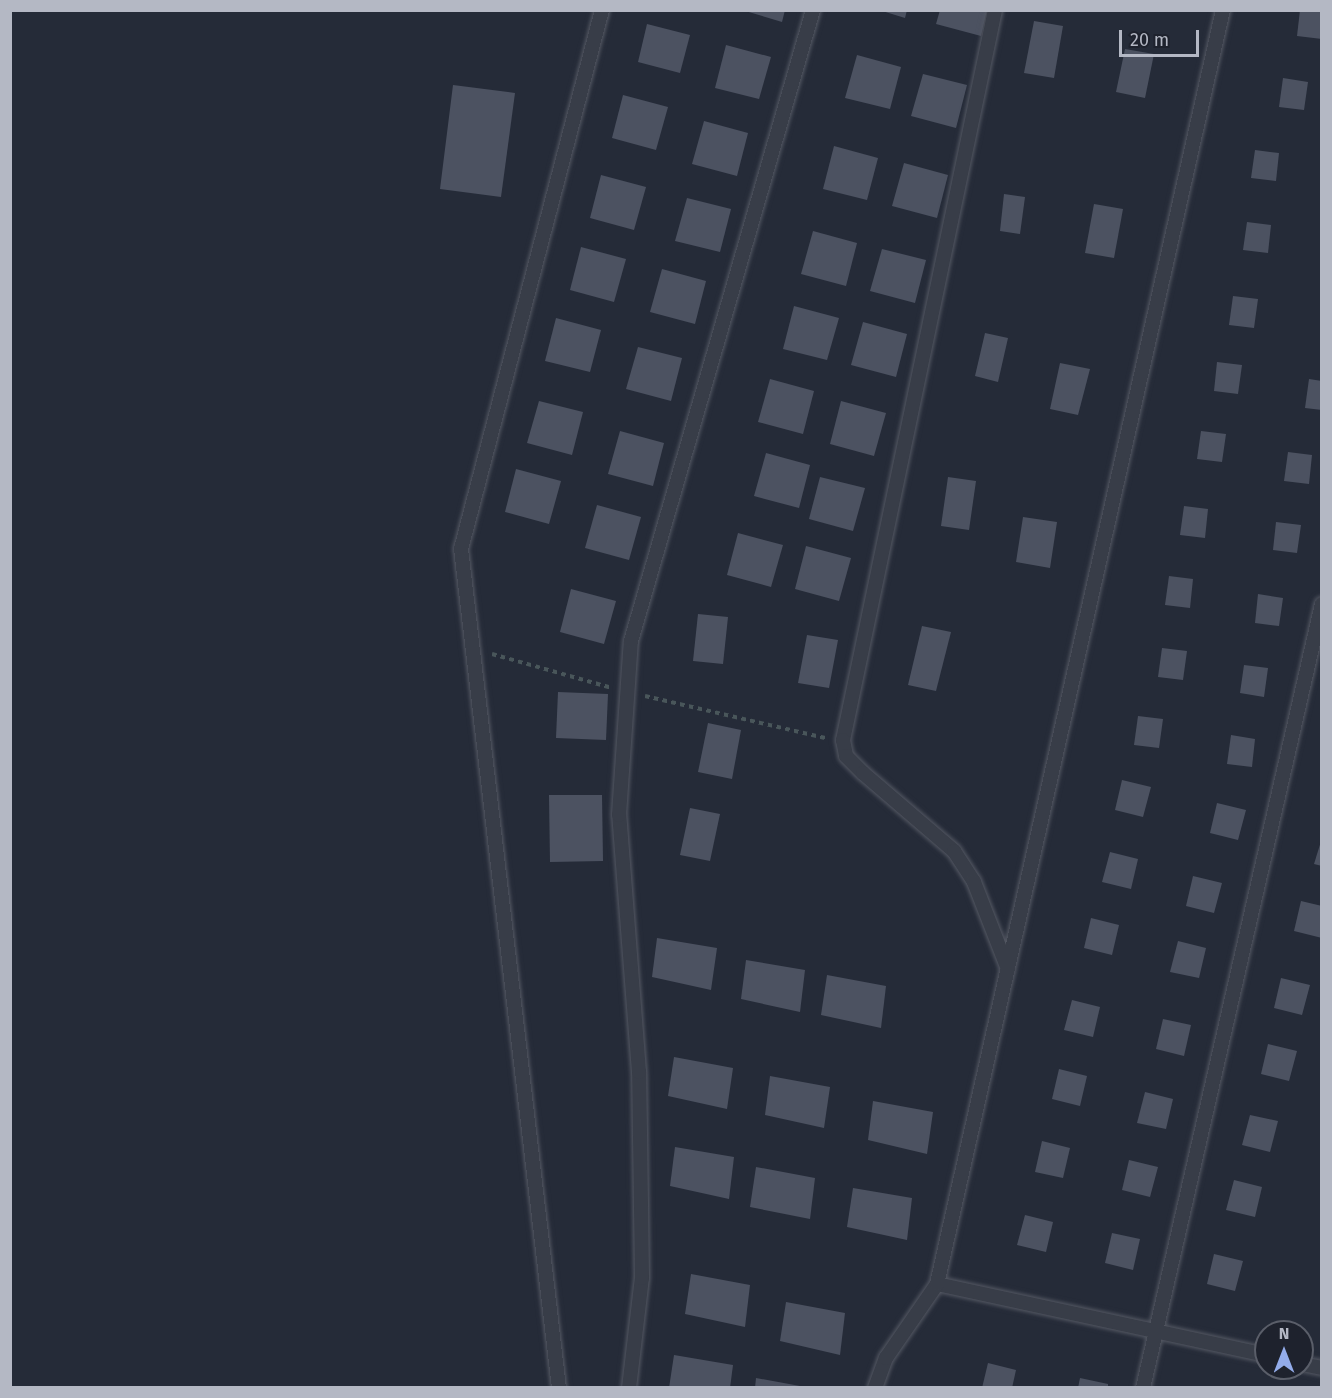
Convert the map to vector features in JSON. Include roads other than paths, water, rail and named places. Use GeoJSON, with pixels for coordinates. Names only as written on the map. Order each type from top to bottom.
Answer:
{"type":"FeatureCollection","features":[{"type":"Feature","properties":{"kind":"lane"},"geometry":{"type":"LineString","coordinates":[[559,1388],[460,549],[602,10]]}},
{"type":"Feature","properties":{"kind":"lane"},"geometry":{"type":"LineString","coordinates":[[629,1388],[642,1278],[639,1071],[619,815],[631,641],[676,472],[813,10]]}},
{"type":"Feature","properties":{"kind":"lane"},"geometry":{"type":"LineString","coordinates":[[995,10],[843,740],[846,756],[954,851],[974,882],[1008,969]]}},
{"type":"Feature","properties":{"kind":"lane"},"geometry":{"type":"LineString","coordinates":[[875,1388],[886,1358],[937,1284],[1223,10]]}},
{"type":"Feature","properties":{"kind":"lane"},"geometry":{"type":"LineString","coordinates":[[1143,1388],[1322,604]]}},
{"type":"Feature","properties":{"kind":"lane"},"geometry":{"type":"LineString","coordinates":[[937,1284],[1254,1352]]}}]}
